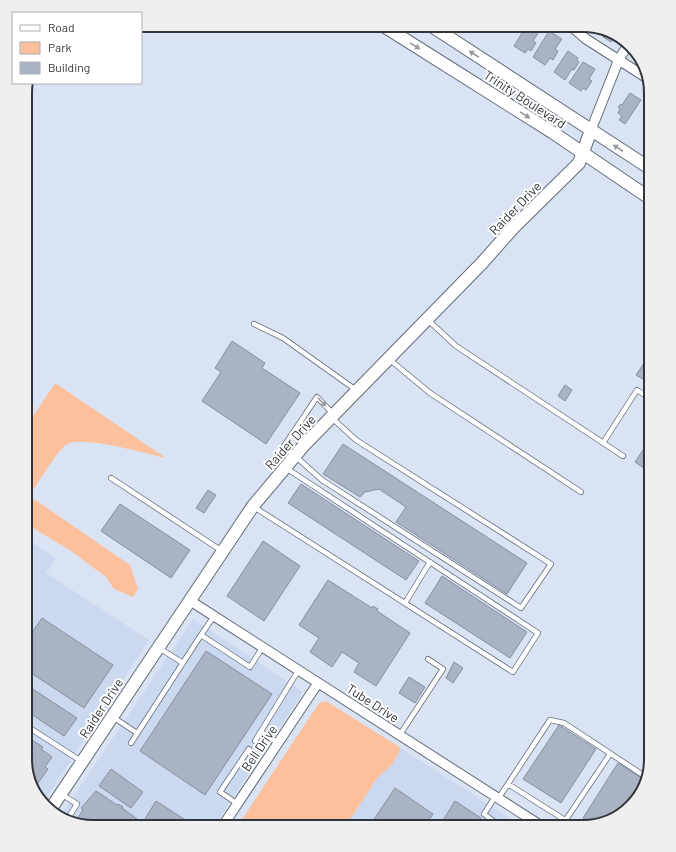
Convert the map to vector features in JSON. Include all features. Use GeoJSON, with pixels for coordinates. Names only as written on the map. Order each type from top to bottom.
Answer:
{"type":"FeatureCollection","features":[{"type":"Feature","properties":{"kind":"main road","name":"Trinity Boulevard"},"geometry":{"type":"LineString","coordinates":[[393,32],[552,132],[644,194]]}},
{"type":"Feature","properties":{"kind":"main road","name":"Trinity Boulevard"},"geometry":{"type":"LineString","coordinates":[[441,32],[644,164]]}},
{"type":"Feature","properties":{"kind":"main road","name":"Raider Drive"},"geometry":{"type":"LineString","coordinates":[[53,805],[253,506],[294,456],[332,416],[514,227],[579,163],[592,130]]}},
{"type":"Feature","properties":{"kind":"street"},"geometry":{"type":"LineString","coordinates":[[578,32],[586,39],[641,75]]}},
{"type":"Feature","properties":{"kind":"street"},"geometry":{"type":"LineString","coordinates":[[592,130],[619,59],[625,49]]}},
{"type":"Feature","properties":{"kind":"street","name":"Tube Drive"},"geometry":{"type":"LineString","coordinates":[[189,600],[532,820]]}},
{"type":"Feature","properties":{"kind":"street","name":"Bell Drive"},"geometry":{"type":"LineString","coordinates":[[227,820],[318,684]]}},
{"type":"Feature","properties":{"kind":"lane"},"geometry":{"type":"LineString","coordinates":[[427,319],[456,346],[623,456]]}},
{"type":"Feature","properties":{"kind":"lane"},"geometry":{"type":"LineString","coordinates":[[254,324],[283,338],[357,391]]}},
{"type":"Feature","properties":{"kind":"lane"},"geometry":{"type":"LineString","coordinates":[[389,358],[430,393],[581,492]]}},
{"type":"Feature","properties":{"kind":"lane"},"geometry":{"type":"LineString","coordinates":[[603,443],[637,390],[644,394]]}},
{"type":"Feature","properties":{"kind":"lane"},"geometry":{"type":"LineString","coordinates":[[317,397],[332,416],[356,440],[551,564],[521,608],[322,480],[294,456],[284,446],[317,397]]}},
{"type":"Feature","properties":{"kind":"lane"},"geometry":{"type":"LineString","coordinates":[[253,506],[513,672],[538,632],[285,467]]}},
{"type":"Feature","properties":{"kind":"lane"},"geometry":{"type":"LineString","coordinates":[[111,478],[222,551]]}},
{"type":"Feature","properties":{"kind":"lane"},"geometry":{"type":"LineString","coordinates":[[405,603],[430,562]]}},
{"type":"Feature","properties":{"kind":"lane"},"geometry":{"type":"LineString","coordinates":[[131,743],[214,616]]}},
{"type":"Feature","properties":{"kind":"lane"},"geometry":{"type":"LineString","coordinates":[[201,635],[250,667],[262,648]]}},
{"type":"Feature","properties":{"kind":"lane"},"geometry":{"type":"LineString","coordinates":[[158,647],[183,663]]}},
{"type":"Feature","properties":{"kind":"lane"},"geometry":{"type":"LineString","coordinates":[[399,736],[443,669],[428,659]]}},
{"type":"Feature","properties":{"kind":"lane"},"geometry":{"type":"LineString","coordinates":[[255,741],[298,671]]}},
{"type":"Feature","properties":{"kind":"lane"},"geometry":{"type":"LineString","coordinates":[[112,717],[137,733]]}},
{"type":"Feature","properties":{"kind":"lane"},"geometry":{"type":"LineString","coordinates":[[492,820],[484,814],[508,784],[550,720],[564,723],[642,774]]}},
{"type":"Feature","properties":{"kind":"lane"},"geometry":{"type":"LineString","coordinates":[[32,730],[82,762]]}},
{"type":"Feature","properties":{"kind":"lane"},"geometry":{"type":"LineString","coordinates":[[261,732],[278,743]]}},
{"type":"Feature","properties":{"kind":"lane"},"geometry":{"type":"LineString","coordinates":[[238,804],[220,792],[249,749]]}},
{"type":"Feature","properties":{"kind":"lane"},"geometry":{"type":"LineString","coordinates":[[508,784],[566,820],[610,754]]}},
{"type":"Feature","properties":{"kind":"lane"},"geometry":{"type":"LineString","coordinates":[[61,794],[77,804],[70,815]]}},
{"type":"Feature","properties":{"kind":"shaded area"},"geometry":{"type":"Polygon","coordinates":[[[32,543],[56,558],[46,573],[149,640],[46,798],[38,786],[35,778],[32,759],[32,543]]]}},
{"type":"Feature","properties":{"kind":"shaded area"},"geometry":{"type":"Polygon","coordinates":[[[193,619],[303,692],[218,820],[93,820],[77,818],[63,812],[193,619]]]}},
{"type":"Feature","properties":{"kind":"shaded area"},"geometry":{"type":"Polygon","coordinates":[[[401,748],[512,820],[350,820],[378,777],[392,765],[401,748]]]}},
{"type":"Feature","properties":{"kind":"green space"},"geometry":{"type":"Polygon","coordinates":[[[55,383],[166,458],[99,443],[74,442],[62,448],[32,494],[32,418],[55,383]]]}},
{"type":"Feature","properties":{"kind":"green space"},"geometry":{"type":"Polygon","coordinates":[[[32,498],[130,565],[138,589],[133,597],[114,589],[106,577],[71,551],[32,527],[32,498]]]}},
{"type":"Feature","properties":{"kind":"green space"},"geometry":{"type":"Polygon","coordinates":[[[326,701],[401,748],[392,765],[378,777],[350,820],[242,820],[319,703],[326,701]]]}},
{"type":"Feature","properties":{"kind":"building"},"geometry":{"type":"Polygon","coordinates":[[[523,32],[539,32],[533,41],[536,43],[531,51],[528,49],[525,53],[514,46],[523,32]]]}},
{"type":"Feature","properties":{"kind":"building"},"geometry":{"type":"Polygon","coordinates":[[[548,32],[562,39],[555,49],[558,51],[553,60],[550,58],[545,65],[533,57],[548,32]]]}},
{"type":"Feature","properties":{"kind":"building"},"geometry":{"type":"Polygon","coordinates":[[[604,36],[612,40],[611,42],[603,37],[604,36]]]}},
{"type":"Feature","properties":{"kind":"building"},"geometry":{"type":"Polygon","coordinates":[[[568,51],[578,58],[577,60],[579,62],[574,70],[572,69],[565,80],[554,72],[568,51]]]}},
{"type":"Feature","properties":{"kind":"building"},"geometry":{"type":"Polygon","coordinates":[[[583,62],[595,69],[589,79],[592,81],[586,90],[583,88],[581,91],[569,83],[583,62]]]}},
{"type":"Feature","properties":{"kind":"building"},"geometry":{"type":"Polygon","coordinates":[[[630,93],[641,100],[625,124],[619,120],[622,116],[618,113],[620,109],[618,107],[621,104],[622,105],[630,93]]]}},
{"type":"Feature","properties":{"kind":"building"},"geometry":{"type":"Polygon","coordinates":[[[232,341],[265,363],[262,368],[300,393],[266,444],[202,401],[221,372],[215,368],[232,341]]]}},
{"type":"Feature","properties":{"kind":"building"},"geometry":{"type":"Polygon","coordinates":[[[644,363],[644,380],[636,375],[644,363]]]}},
{"type":"Feature","properties":{"kind":"building"},"geometry":{"type":"Polygon","coordinates":[[[565,385],[572,390],[565,401],[558,396],[565,385]]]}},
{"type":"Feature","properties":{"kind":"building"},"geometry":{"type":"Polygon","coordinates":[[[343,444],[527,563],[507,594],[396,522],[406,507],[379,489],[365,492],[360,497],[323,474],[343,444]]]}},
{"type":"Feature","properties":{"kind":"building"},"geometry":{"type":"Polygon","coordinates":[[[644,448],[644,468],[635,462],[644,448]]]}},
{"type":"Feature","properties":{"kind":"building"},"geometry":{"type":"Polygon","coordinates":[[[301,484],[419,561],[406,580],[288,503],[301,484]]]}},
{"type":"Feature","properties":{"kind":"building"},"geometry":{"type":"Polygon","coordinates":[[[208,490],[216,495],[204,513],[196,508],[208,490]]]}},
{"type":"Feature","properties":{"kind":"building"},"geometry":{"type":"Polygon","coordinates":[[[120,504],[190,550],[171,578],[101,531],[120,504]]]}},
{"type":"Feature","properties":{"kind":"building"},"geometry":{"type":"Polygon","coordinates":[[[263,541],[300,566],[264,621],[227,596],[263,541]]]}},
{"type":"Feature","properties":{"kind":"building"},"geometry":{"type":"Polygon","coordinates":[[[442,576],[527,632],[510,658],[425,603],[442,576]]]}},
{"type":"Feature","properties":{"kind":"building"},"geometry":{"type":"Polygon","coordinates":[[[328,580],[372,608],[373,606],[378,609],[377,611],[410,633],[376,686],[354,672],[359,663],[342,652],[332,667],[310,652],[319,638],[299,625],[328,580]]]}},
{"type":"Feature","properties":{"kind":"building"},"geometry":{"type":"Polygon","coordinates":[[[42,618],[113,665],[84,708],[32,674],[32,633],[42,618]]]}},
{"type":"Feature","properties":{"kind":"building"},"geometry":{"type":"Polygon","coordinates":[[[206,651],[272,694],[205,795],[140,751],[206,651]]]}},
{"type":"Feature","properties":{"kind":"building"},"geometry":{"type":"Polygon","coordinates":[[[454,662],[463,668],[453,683],[446,678],[454,662]]]}},
{"type":"Feature","properties":{"kind":"building"},"geometry":{"type":"Polygon","coordinates":[[[409,677],[425,687],[415,703],[399,693],[409,677]]]}},
{"type":"Feature","properties":{"kind":"building"},"geometry":{"type":"Polygon","coordinates":[[[32,689],[77,718],[64,736],[32,715],[32,689]]]}},
{"type":"Feature","properties":{"kind":"building"},"geometry":{"type":"Polygon","coordinates":[[[559,725],[596,749],[561,803],[523,779],[559,725]]]}},
{"type":"Feature","properties":{"kind":"building"},"geometry":{"type":"Polygon","coordinates":[[[32,740],[43,747],[41,749],[52,757],[45,767],[48,769],[38,783],[35,778],[33,767],[32,740]]]}},
{"type":"Feature","properties":{"kind":"building"},"geometry":{"type":"Polygon","coordinates":[[[618,763],[641,777],[631,796],[617,810],[602,817],[586,820],[583,818],[618,763]]]}},
{"type":"Feature","properties":{"kind":"building"},"geometry":{"type":"Polygon","coordinates":[[[111,769],[143,792],[131,808],[99,786],[111,769]]]}},
{"type":"Feature","properties":{"kind":"building"},"geometry":{"type":"Polygon","coordinates":[[[395,788],[433,814],[429,820],[374,820],[395,788]]]}},
{"type":"Feature","properties":{"kind":"building"},"geometry":{"type":"Polygon","coordinates":[[[96,791],[117,805],[118,804],[123,807],[122,808],[137,819],[93,820],[78,818],[83,810],[81,808],[96,791]]]}},
{"type":"Feature","properties":{"kind":"building"},"geometry":{"type":"Polygon","coordinates":[[[156,801],[185,820],[144,820],[156,801]]]}},
{"type":"Feature","properties":{"kind":"building"},"geometry":{"type":"Polygon","coordinates":[[[455,801],[481,818],[480,820],[443,820],[455,801]]]}}]}
